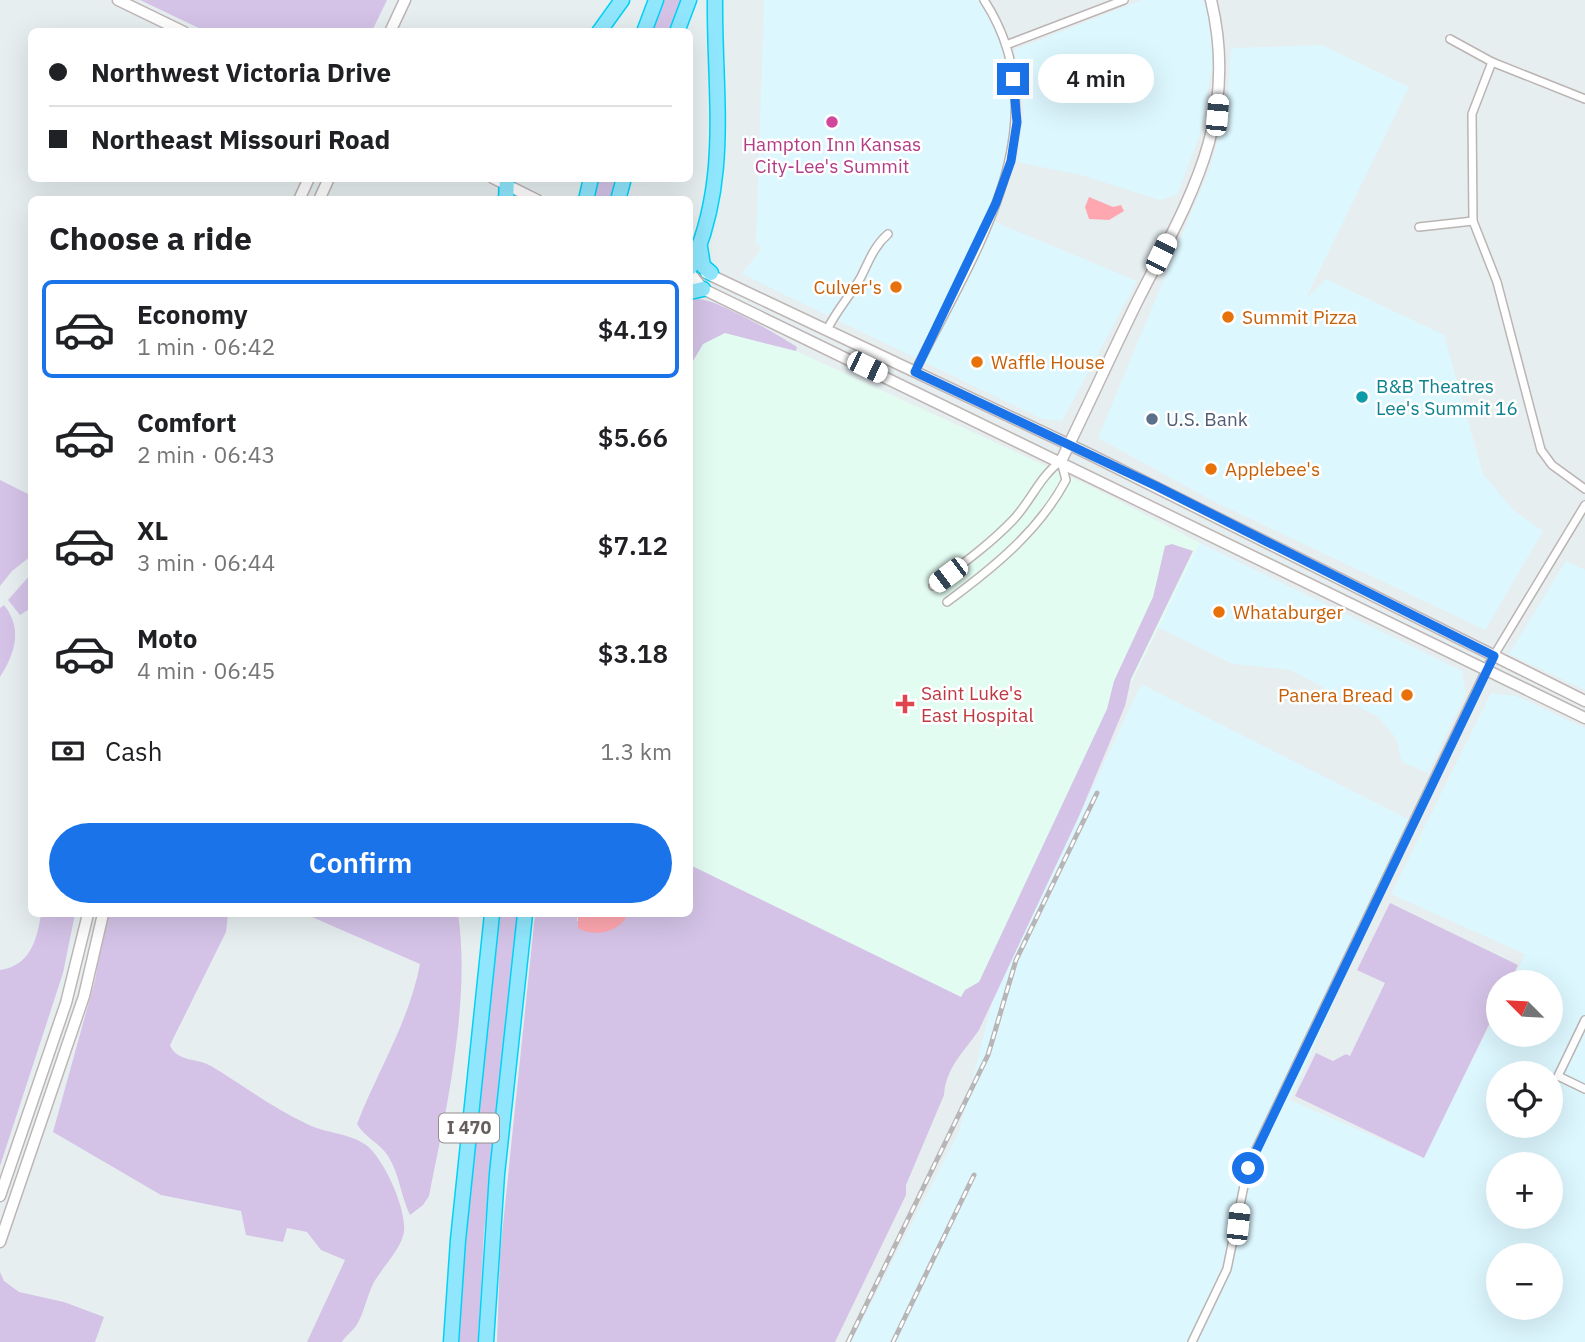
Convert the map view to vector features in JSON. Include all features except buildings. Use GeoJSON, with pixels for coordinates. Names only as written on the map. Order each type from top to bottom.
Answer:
{"type":"FeatureCollection","features":[{"type":"Feature","properties":{"kind":"highway"},"geometry":{"type":"LineString","coordinates":[[602,28],[622,0]]}},
{"type":"Feature","properties":{"kind":"highway"},"geometry":{"type":"LineString","coordinates":[[645,28],[656,0]]}},
{"type":"Feature","properties":{"kind":"highway"},"geometry":{"type":"LineString","coordinates":[[679,28],[690,0]]}},
{"type":"Feature","properties":{"kind":"highway"},"geometry":{"type":"LineString","coordinates":[[693,263],[714,198],[717,169],[716,0]]}},
{"type":"Feature","properties":{"kind":"highway"},"geometry":{"type":"LineString","coordinates":[[700,245],[703,266],[711,273]]}},
{"type":"Feature","properties":{"kind":"highway","name":"I 470"},"geometry":{"type":"LineString","coordinates":[[451,1342],[458,1240],[492,917]]}},
{"type":"Feature","properties":{"kind":"highway","name":"I 470"},"geometry":{"type":"LineString","coordinates":[[486,1342],[497,1174],[526,917]]}},
{"type":"Feature","properties":{"kind":"main road"},"geometry":{"type":"LineString","coordinates":[[118,0],[176,28]]}},
{"type":"Feature","properties":{"kind":"main road"},"geometry":{"type":"LineString","coordinates":[[392,28],[405,0]]}},
{"type":"Feature","properties":{"kind":"main road"},"geometry":{"type":"LineString","coordinates":[[1061,461],[1210,148],[1220,77],[1220,39],[1211,0]]}},
{"type":"Feature","properties":{"kind":"main road"},"geometry":{"type":"LineString","coordinates":[[503,185],[528,196]]}},
{"type":"Feature","properties":{"kind":"main road"},"geometry":{"type":"LineString","coordinates":[[693,271],[711,273],[1069,445],[1585,701]]}},
{"type":"Feature","properties":{"kind":"main road"},"geometry":{"type":"LineString","coordinates":[[696,290],[1061,461],[1585,718]]}},
{"type":"Feature","properties":{"kind":"main road"},"geometry":{"type":"LineString","coordinates":[[0,1196],[66,1003],[87,917]]}},
{"type":"Feature","properties":{"kind":"main road"},"geometry":{"type":"LineString","coordinates":[[0,1242],[84,996],[102,917]]}},
{"type":"Feature","properties":{"kind":"street"},"geometry":{"type":"LineString","coordinates":[[915,372],[996,203],[1011,161],[1017,122],[1006,45],[984,0]]}},
{"type":"Feature","properties":{"kind":"street"},"geometry":{"type":"LineString","coordinates":[[1006,45],[1124,0]]}},
{"type":"Feature","properties":{"kind":"street"},"geometry":{"type":"LineString","coordinates":[[1450,38],[1492,62],[1585,99]]}},
{"type":"Feature","properties":{"kind":"street"},"geometry":{"type":"LineString","coordinates":[[1492,62],[1472,114],[1474,221],[1497,282],[1541,450],[1552,465],[1585,489]]}},
{"type":"Feature","properties":{"kind":"street"},"geometry":{"type":"LineString","coordinates":[[1419,228],[1474,221]]}},
{"type":"Feature","properties":{"kind":"street"},"geometry":{"type":"LineString","coordinates":[[827,330],[838,308],[859,280],[876,246],[888,234]]}},
{"type":"Feature","properties":{"kind":"street"},"geometry":{"type":"LineString","coordinates":[[933,586],[978,552],[1012,521],[1028,503],[1047,471],[1061,461],[1066,480],[1050,510],[1036,527],[947,602]]}},
{"type":"Feature","properties":{"kind":"street"},"geometry":{"type":"LineString","coordinates":[[1192,1342],[1227,1269],[1248,1166],[1494,656],[1585,505]]}},
{"type":"Feature","properties":{"kind":"street"},"geometry":{"type":"LineString","coordinates":[[1585,1020],[1558,1076],[1585,1089]]}},
{"type":"Feature","properties":{"kind":"shaded area"},"geometry":{"type":"Polygon","coordinates":[[[140,0],[387,0],[373,28],[199,28],[140,0]]]}},
{"type":"Feature","properties":{"kind":"shaded area"},"geometry":{"type":"Polygon","coordinates":[[[662,0],[684,0],[673,28],[652,28],[662,0]]]}},
{"type":"Feature","properties":{"kind":"shaded area"},"geometry":{"type":"Polygon","coordinates":[[[764,0],[983,0],[1006,45],[1016,119],[1014,162],[988,219],[1137,281],[1062,421],[1042,419],[742,274],[762,248],[756,243],[764,0]]]}},
{"type":"Feature","properties":{"kind":"shaded area"},"geometry":{"type":"Polygon","coordinates":[[[1142,0],[1203,0],[1207,9],[1214,56],[1200,134],[1177,195],[1160,200],[1081,175],[1017,162],[1024,112],[1014,50],[1142,0]]]}},
{"type":"Feature","properties":{"kind":"shaded area"},"geometry":{"type":"Polygon","coordinates":[[[1322,45],[1409,87],[1305,300],[1326,279],[1444,335],[1483,474],[1513,510],[1543,531],[1485,630],[1213,501],[1098,438],[1209,170],[1227,111],[1231,48],[1322,45]]]}},
{"type":"Feature","properties":{"kind":"shaded area"},"geometry":{"type":"Polygon","coordinates":[[[597,182],[617,182],[614,196],[594,196],[597,182]]]}},
{"type":"Feature","properties":{"kind":"shaded area"},"geometry":{"type":"Polygon","coordinates":[[[1089,197],[1113,207],[1121,205],[1124,211],[1109,220],[1089,219],[1085,207],[1089,197]]]}},
{"type":"Feature","properties":{"kind":"shaded area"},"geometry":{"type":"Polygon","coordinates":[[[693,300],[705,300],[747,318],[797,347],[796,351],[725,333],[703,344],[693,361],[693,300]]]}},
{"type":"Feature","properties":{"kind":"shaded area","name":"Saint Luke's East Hospital"},"geometry":{"type":"Polygon","coordinates":[[[725,333],[796,351],[1094,488],[1200,543],[974,1003],[693,866],[693,361],[703,344],[725,333]]]}},
{"type":"Feature","properties":{"kind":"shaded area"},"geometry":{"type":"Polygon","coordinates":[[[0,480],[28,494],[28,558],[12,571],[0,586],[0,480]]]}},
{"type":"Feature","properties":{"kind":"shaded area"},"geometry":{"type":"Polygon","coordinates":[[[1200,543],[1462,671],[1466,694],[1428,773],[1402,762],[1396,738],[1378,717],[1291,670],[1233,664],[1157,627],[1200,543]]]}},
{"type":"Feature","properties":{"kind":"shaded area"},"geometry":{"type":"Polygon","coordinates":[[[1172,544],[1193,551],[1131,679],[1125,706],[1079,816],[979,1030],[948,1076],[944,1095],[906,1185],[906,1195],[835,1342],[497,1342],[500,1254],[535,917],[578,917],[577,921],[626,917],[693,917],[693,866],[961,997],[965,990],[979,982],[1107,709],[1114,681],[1153,597],[1165,546],[1172,544]]]}},
{"type":"Feature","properties":{"kind":"shaded area"},"geometry":{"type":"Polygon","coordinates":[[[1566,561],[1585,570],[1585,690],[1509,654],[1566,561]]]}},
{"type":"Feature","properties":{"kind":"shaded area"},"geometry":{"type":"Polygon","coordinates":[[[28,577],[28,610],[20,615],[8,600],[28,577]]]}},
{"type":"Feature","properties":{"kind":"shaded area"},"geometry":{"type":"Polygon","coordinates":[[[4,605],[13,623],[15,641],[10,659],[0,677],[0,608],[4,605]]]}},
{"type":"Feature","properties":{"kind":"shaded area"},"geometry":{"type":"Polygon","coordinates":[[[1141,684],[1414,822],[1290,1100],[1423,1158],[1486,1033],[1486,1047],[1563,1047],[1563,970],[1518,970],[1525,954],[1391,894],[1491,693],[1516,696],[1585,728],[1585,1342],[851,1342],[959,1132],[992,1003],[1141,684]]]}},
{"type":"Feature","properties":{"kind":"shaded area"},"geometry":{"type":"Polygon","coordinates":[[[1390,903],[1518,965],[1516,970],[1486,970],[1486,1031],[1424,1158],[1295,1096],[1316,1053],[1333,1061],[1346,1054],[1350,1056],[1385,983],[1357,970],[1390,903]]]}},
{"type":"Feature","properties":{"kind":"shaded area"},"geometry":{"type":"Polygon","coordinates":[[[40,917],[74,917],[63,973],[0,1166],[0,970],[10,968],[25,957],[37,933],[40,917]]]}},
{"type":"Feature","properties":{"kind":"shaded area"},"geometry":{"type":"Polygon","coordinates":[[[106,917],[228,917],[226,932],[170,1045],[182,1057],[206,1063],[294,1118],[366,1145],[387,1174],[403,1215],[401,1242],[374,1282],[359,1321],[342,1342],[307,1342],[345,1260],[321,1250],[307,1232],[287,1228],[283,1242],[246,1235],[241,1211],[161,1195],[53,1132],[95,980],[106,917]]]}},
{"type":"Feature","properties":{"kind":"shaded area"},"geometry":{"type":"Polygon","coordinates":[[[312,917],[458,917],[461,982],[455,1055],[429,1196],[423,1205],[410,1215],[388,1156],[357,1124],[401,1026],[420,964],[312,917]]]}},
{"type":"Feature","properties":{"kind":"shaded area"},"geometry":{"type":"Polygon","coordinates":[[[499,917],[518,917],[484,1232],[478,1342],[459,1342],[466,1225],[499,917]]]}},
{"type":"Feature","properties":{"kind":"shaded area"},"geometry":{"type":"Polygon","coordinates":[[[578,917],[626,917],[619,925],[606,932],[592,933],[578,928],[578,917]]]}},
{"type":"Feature","properties":{"kind":"shaded area"},"geometry":{"type":"Polygon","coordinates":[[[0,1272],[4,1281],[19,1292],[64,1302],[104,1317],[95,1342],[0,1342],[0,1272]]]}},
{"type":"Feature","properties":{"kind":"railway"},"geometry":{"type":"LineString","coordinates":[[848,1342],[988,1055],[1016,960],[1097,793]]}},
{"type":"Feature","properties":{"kind":"railway"},"geometry":{"type":"LineString","coordinates":[[893,1342],[974,1175]]}},
{"type":"Feature","properties":{"kind":"place","name":"Hampton Inn Kansas City-Lee's Summit"},"geometry":{"type":"Point","coordinates":[832,122]}},
{"type":"Feature","properties":{"kind":"place","name":"Culver's"},"geometry":{"type":"Point","coordinates":[896,287]}},
{"type":"Feature","properties":{"kind":"place","name":"Summit Pizza"},"geometry":{"type":"Point","coordinates":[1228,317]}},
{"type":"Feature","properties":{"kind":"place","name":"Waffle House"},"geometry":{"type":"Point","coordinates":[977,362]}},
{"type":"Feature","properties":{"kind":"place","name":"B&B Theatres Lee's Summit 16"},"geometry":{"type":"Point","coordinates":[1362,397]}},
{"type":"Feature","properties":{"kind":"place","name":"U.S. Bank"},"geometry":{"type":"Point","coordinates":[1152,419]}},
{"type":"Feature","properties":{"kind":"place","name":"Applebee's"},"geometry":{"type":"Point","coordinates":[1211,469]}},
{"type":"Feature","properties":{"kind":"place","name":"Whataburger"},"geometry":{"type":"Point","coordinates":[1219,612]}},
{"type":"Feature","properties":{"kind":"place","name":"Panera Bread"},"geometry":{"type":"Point","coordinates":[1407,695]}},
{"type":"Feature","properties":{"kind":"place","name":"Saint Luke's East Hospital"},"geometry":{"type":"Point","coordinates":[905,704]}},
{"type":"Feature","properties":{"kind":"route"},"geometry":{"type":"LineString","coordinates":[[1013,79],[1017,122],[1011,161],[996,203],[915,372],[1156,486],[1494,656],[1248,1168]]}}]}
